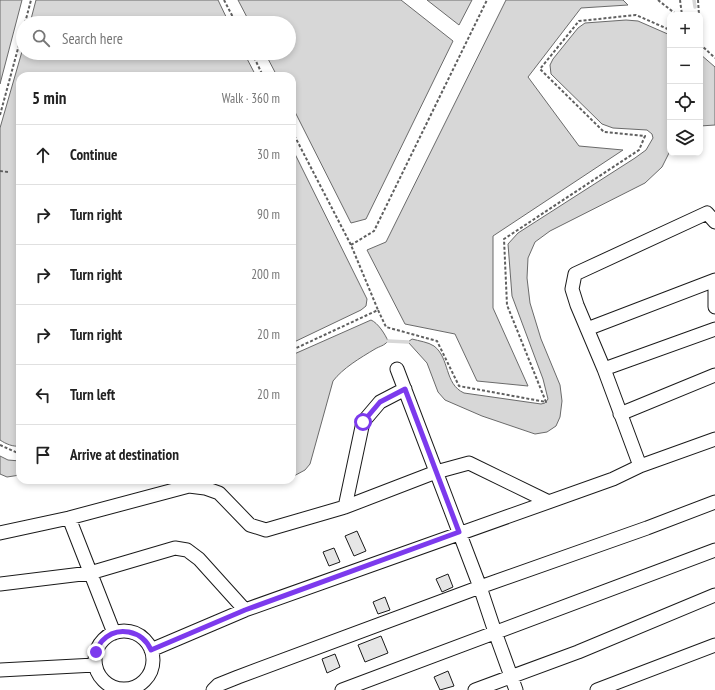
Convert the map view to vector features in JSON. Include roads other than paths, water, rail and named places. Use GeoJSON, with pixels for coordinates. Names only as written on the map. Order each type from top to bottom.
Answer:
{"type":"FeatureCollection","features":[{"type":"Feature","properties":{"kind":"street"},"geometry":{"type":"LineString","coordinates":[[640,466],[572,289],[574,274],[707,213],[715,222]]}},
{"type":"Feature","properties":{"kind":"street"},"geometry":{"type":"LineString","coordinates":[[587,329],[715,280]]}},
{"type":"Feature","properties":{"kind":"street"},"geometry":{"type":"LineString","coordinates":[[715,287],[715,307]]}},
{"type":"Feature","properties":{"kind":"street"},"geometry":{"type":"LineString","coordinates":[[604,369],[715,329]]}},
{"type":"Feature","properties":{"kind":"street"},"geometry":{"type":"LineString","coordinates":[[397,369],[480,587],[516,690]]}},
{"type":"Feature","properties":{"kind":"street"},"geometry":{"type":"LineString","coordinates":[[620,414],[715,375]]}},
{"type":"Feature","properties":{"kind":"street"},"geometry":{"type":"LineString","coordinates":[[345,507],[363,422],[380,402],[405,389]]}},
{"type":"Feature","properties":{"kind":"street"},"geometry":{"type":"LineString","coordinates":[[151,650],[245,610],[459,532],[613,479],[640,466],[715,439]]}},
{"type":"Feature","properties":{"kind":"street"},"geometry":{"type":"LineString","coordinates":[[0,533],[69,518],[189,486],[205,488],[219,493],[250,525],[266,530],[345,507],[436,472],[469,463],[547,501]]}},
{"type":"Feature","properties":{"kind":"street"},"geometry":{"type":"LineString","coordinates":[[213,690],[218,685],[238,677],[715,502]]}},
{"type":"Feature","properties":{"kind":"street"},"geometry":{"type":"LineString","coordinates":[[69,518],[114,633]]}},
{"type":"Feature","properties":{"kind":"street"},"geometry":{"type":"LineString","coordinates":[[0,584],[90,573],[175,548],[187,550],[199,559],[245,610]]}},
{"type":"Feature","properties":{"kind":"street"},"geometry":{"type":"LineString","coordinates":[[342,690],[715,550]]}},
{"type":"Feature","properties":{"kind":"street"},"geometry":{"type":"LineString","coordinates":[[475,690],[578,652],[715,595]]}},
{"type":"Feature","properties":{"kind":"street"},"geometry":{"type":"LineString","coordinates":[[121,631],[131,632],[140,636],[151,650],[153,655],[153,668],[146,681],[136,689],[128,690],[111,688],[104,681],[95,665],[96,652],[102,642],[114,633],[121,631]]}},
{"type":"Feature","properties":{"kind":"street"},"geometry":{"type":"LineString","coordinates":[[598,690],[715,645]]}},
{"type":"Feature","properties":{"kind":"street"},"geometry":{"type":"LineString","coordinates":[[0,670],[95,665]]}},
{"type":"Feature","properties":{"kind":"waterway"},"geometry":{"type":"LineString","coordinates":[[694,0],[695,7]]}},
{"type":"Feature","properties":{"kind":"waterway"},"geometry":{"type":"LineString","coordinates":[[388,341],[408,342]]}}]}
